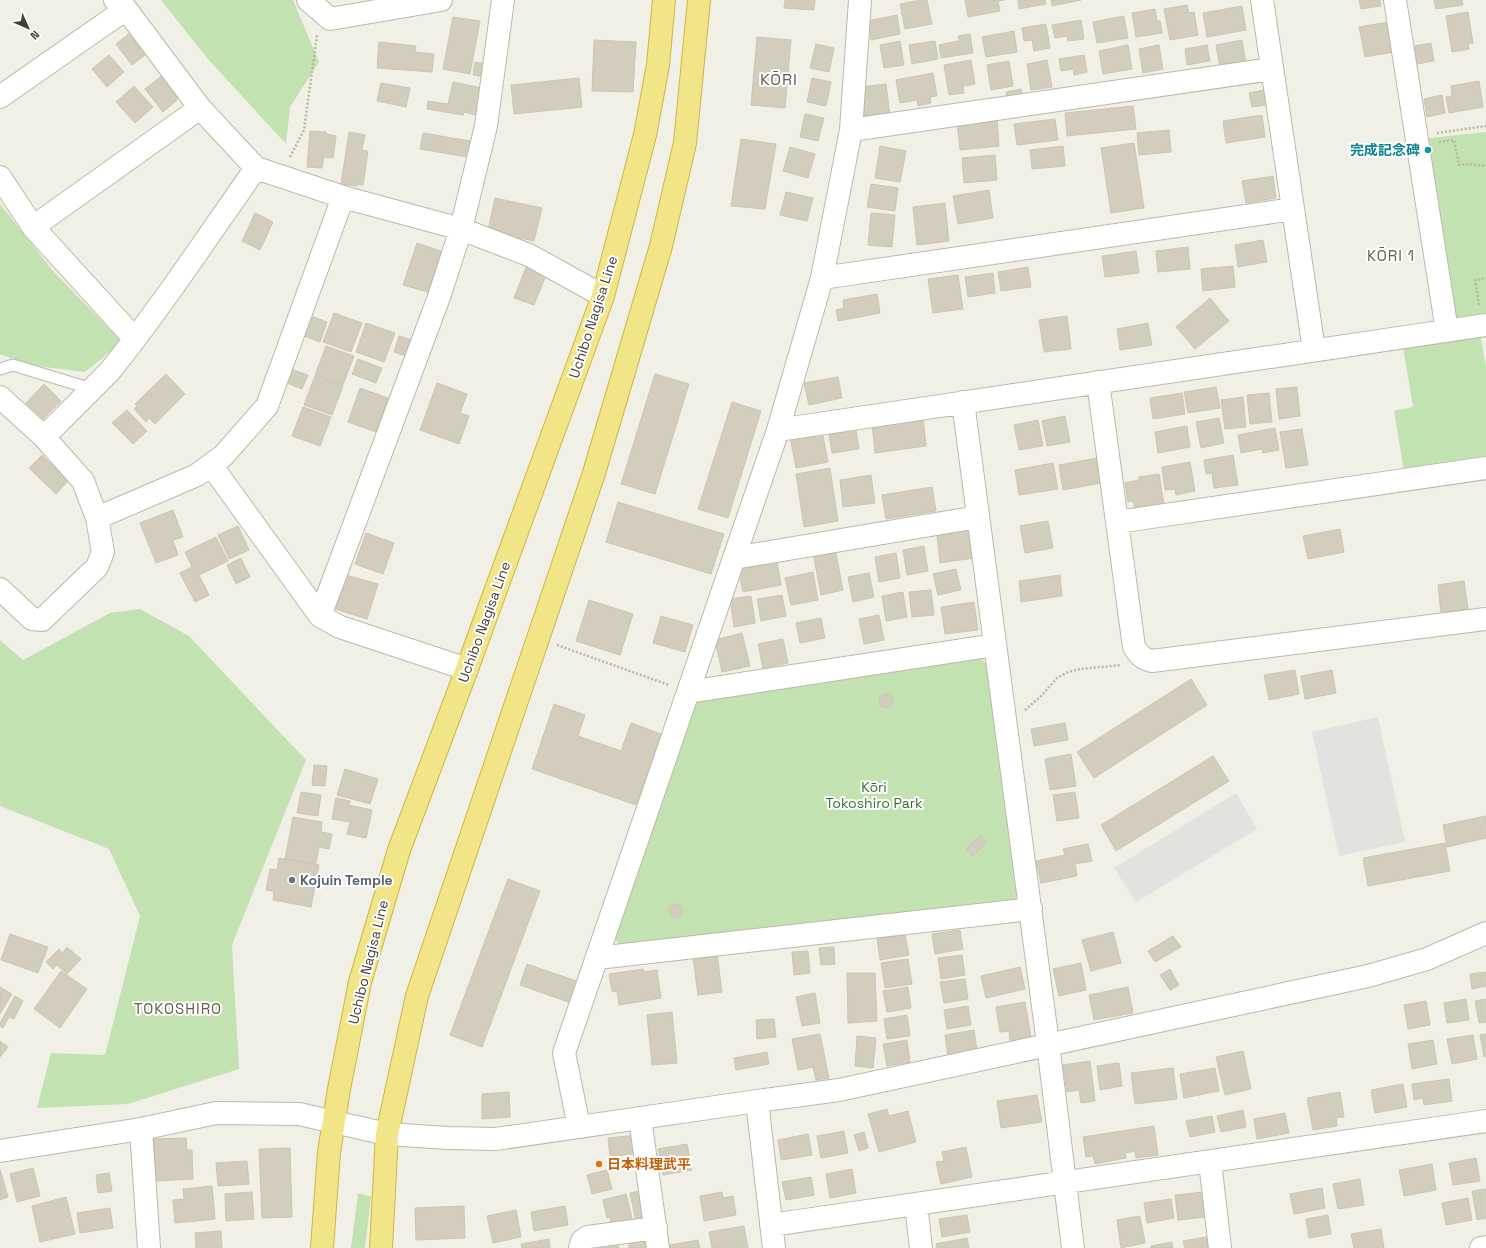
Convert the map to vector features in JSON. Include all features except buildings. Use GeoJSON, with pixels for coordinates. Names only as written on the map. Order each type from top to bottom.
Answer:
{"type":"FeatureCollection","features":[{"type":"Feature","properties":{"kind":"highway","name":"Uchibo Nagisa Line"},"geometry":{"type":"LineString","coordinates":[[322,1248],[329,1152],[360,982],[394,864],[603,296],[646,135],[658,65],[664,0]]}},
{"type":"Feature","properties":{"kind":"highway"},"geometry":{"type":"LineString","coordinates":[[381,1248],[387,1134],[417,996],[594,473],[661,246],[685,143],[699,0]]}},
{"type":"Feature","properties":{"kind":"street"},"geometry":{"type":"LineString","coordinates":[[314,5],[330,19],[441,0]]}},
{"type":"Feature","properties":{"kind":"street"},"geometry":{"type":"LineString","coordinates":[[320,616],[439,297],[461,229],[486,126],[503,0]]}},
{"type":"Feature","properties":{"kind":"street"},"geometry":{"type":"LineString","coordinates":[[579,1127],[564,1053],[778,430],[822,278],[851,130],[860,0]]}},
{"type":"Feature","properties":{"kind":"street"},"geometry":{"type":"LineString","coordinates":[[1262,0],[1314,350]]}},
{"type":"Feature","properties":{"kind":"street"},"geometry":{"type":"LineString","coordinates":[[1395,0],[1446,331]]}},
{"type":"Feature","properties":{"kind":"street"},"geometry":{"type":"LineString","coordinates":[[0,97],[121,5],[200,108],[256,168],[343,197],[461,229],[529,255],[603,296]]}},
{"type":"Feature","properties":{"kind":"street"},"geometry":{"type":"LineString","coordinates":[[851,130],[1272,69]]}},
{"type":"Feature","properties":{"kind":"street"},"geometry":{"type":"LineString","coordinates":[[33,227],[200,108]]}},
{"type":"Feature","properties":{"kind":"street"},"geometry":{"type":"LineString","coordinates":[[44,437],[110,371],[135,339],[256,168]]}},
{"type":"Feature","properties":{"kind":"street"},"geometry":{"type":"LineString","coordinates":[[0,177],[33,227],[135,339]]}},
{"type":"Feature","properties":{"kind":"street"},"geometry":{"type":"LineString","coordinates":[[97,518],[197,475],[223,456],[267,406],[343,197]]}},
{"type":"Feature","properties":{"kind":"street"},"geometry":{"type":"LineString","coordinates":[[822,278],[1293,209]]}},
{"type":"Feature","properties":{"kind":"street"},"geometry":{"type":"LineString","coordinates":[[778,430],[1484,325]]}},
{"type":"Feature","properties":{"kind":"street"},"geometry":{"type":"LineString","coordinates":[[1098,382],[1134,647],[1138,655],[1152,661],[1486,619]]}},
{"type":"Feature","properties":{"kind":"street"},"geometry":{"type":"LineString","coordinates":[[0,397],[44,437],[83,481],[97,518],[103,552],[97,567],[42,620],[32,619],[0,589]]}},
{"type":"Feature","properties":{"kind":"street"},"geometry":{"type":"LineString","coordinates":[[963,402],[1048,1044],[1073,1248]]}},
{"type":"Feature","properties":{"kind":"street"},"geometry":{"type":"LineString","coordinates":[[211,465],[320,616],[340,627],[467,669]]}},
{"type":"Feature","properties":{"kind":"street"},"geometry":{"type":"LineString","coordinates":[[1117,522],[1486,468]]}},
{"type":"Feature","properties":{"kind":"street"},"geometry":{"type":"LineString","coordinates":[[734,558],[978,517]]}},
{"type":"Feature","properties":{"kind":"street"},"geometry":{"type":"LineString","coordinates":[[688,692],[995,645]]}},
{"type":"Feature","properties":{"kind":"street"},"geometry":{"type":"LineString","coordinates":[[597,958],[1030,909]]}},
{"type":"Feature","properties":{"kind":"street"},"geometry":{"type":"LineString","coordinates":[[0,1152],[141,1129],[216,1113],[299,1114],[387,1134],[448,1138],[496,1139],[839,1090],[1368,976],[1427,959],[1486,933]]}},
{"type":"Feature","properties":{"kind":"street"},"geometry":{"type":"LineString","coordinates":[[756,1101],[774,1248]]}},
{"type":"Feature","properties":{"kind":"street"},"geometry":{"type":"LineString","coordinates":[[580,1248],[582,1241],[588,1237],[657,1238],[640,1118]]}},
{"type":"Feature","properties":{"kind":"street"},"geometry":{"type":"LineString","coordinates":[[771,1225],[1486,1121]]}},
{"type":"Feature","properties":{"kind":"street"},"geometry":{"type":"LineString","coordinates":[[141,1129],[149,1248]]}},
{"type":"Feature","properties":{"kind":"street"},"geometry":{"type":"LineString","coordinates":[[1210,1162],[1220,1248]]}},
{"type":"Feature","properties":{"kind":"street"},"geometry":{"type":"LineString","coordinates":[[916,1204],[921,1248]]}},
{"type":"Feature","properties":{"kind":"street"},"geometry":{"type":"LineString","coordinates":[[1481,1248],[1486,1247]]}},
{"type":"Feature","properties":{"kind":"lane"},"geometry":{"type":"LineString","coordinates":[[0,369],[13,365],[92,390]]}},
{"type":"Feature","properties":{"kind":"path"},"geometry":{"type":"LineString","coordinates":[[280,176],[304,130],[314,5]]}},
{"type":"Feature","properties":{"kind":"path"},"geometry":{"type":"LineString","coordinates":[[1416,140],[1486,126]]}},
{"type":"Feature","properties":{"kind":"path"},"geometry":{"type":"LineString","coordinates":[[1416,140],[1454,140],[1459,165],[1468,164],[1486,166]]}},
{"type":"Feature","properties":{"kind":"path"},"geometry":{"type":"LineString","coordinates":[[1484,325],[1475,280],[1486,278]]}},
{"type":"Feature","properties":{"kind":"path"},"geometry":{"type":"LineString","coordinates":[[552,644],[688,692]]}},
{"type":"Feature","properties":{"kind":"path"},"geometry":{"type":"LineString","coordinates":[[1006,725],[1041,696],[1057,678],[1068,672],[1080,669],[1152,661]]}},
{"type":"Feature","properties":{"kind":"green space"},"geometry":{"type":"Polygon","coordinates":[[[161,0],[293,0],[319,62],[290,107],[286,144],[207,58],[161,0]]]}},
{"type":"Feature","properties":{"kind":"green space"},"geometry":{"type":"Polygon","coordinates":[[[1486,132],[1486,315],[1457,319],[1451,316],[1421,139],[1486,132]]]}},
{"type":"Feature","properties":{"kind":"green space"},"geometry":{"type":"Polygon","coordinates":[[[0,204],[53,271],[122,342],[85,372],[28,365],[0,354],[0,204]]]}},
{"type":"Feature","properties":{"kind":"green space"},"geometry":{"type":"Polygon","coordinates":[[[1480,334],[1486,367],[1486,457],[1404,471],[1394,411],[1413,407],[1403,347],[1480,334]]]}},
{"type":"Feature","properties":{"kind":"green space"},"geometry":{"type":"Polygon","coordinates":[[[140,609],[189,636],[306,760],[232,945],[239,1069],[128,1104],[37,1108],[51,1053],[105,1055],[140,916],[109,849],[0,806],[0,640],[23,660],[110,613],[140,609]]]}},
{"type":"Feature","properties":{"kind":"green space","name":"Kōri Tokoshiro Park"},"geometry":{"type":"Polygon","coordinates":[[[978,655],[987,665],[1018,894],[1014,901],[621,946],[614,938],[691,706],[698,700],[978,655]]]}},
{"type":"Feature","properties":{"kind":"green space"},"geometry":{"type":"Polygon","coordinates":[[[358,1193],[371,1197],[365,1248],[351,1248],[358,1193]]]}},
{"type":"Feature","properties":{"kind":"shaded area"},"geometry":{"type":"Polygon","coordinates":[[[1378,717],[1405,842],[1339,856],[1312,732],[1378,717]]]}},
{"type":"Feature","properties":{"kind":"shaded area"},"geometry":{"type":"Polygon","coordinates":[[[1236,793],[1257,829],[1136,902],[1114,868],[1236,793]]]}},
{"type":"Feature","properties":{"kind":"place","name":"完成記念碑"},"geometry":{"type":"Point","coordinates":[1428,150]}},
{"type":"Feature","properties":{"kind":"place","name":"Kojuin Temple"},"geometry":{"type":"Point","coordinates":[292,880]}},
{"type":"Feature","properties":{"kind":"place","name":"日本料理武平"},"geometry":{"type":"Point","coordinates":[599,1164]}},
{"type":"Feature","properties":{"kind":"district","name":"KŌRI"},"geometry":{"type":"Point","coordinates":[779,79]}},
{"type":"Feature","properties":{"kind":"district","name":"KŌRI 1"},"geometry":{"type":"Point","coordinates":[1391,255]}},
{"type":"Feature","properties":{"kind":"district","name":"TOKOSHIRO"},"geometry":{"type":"Point","coordinates":[178,1008]}}]}
